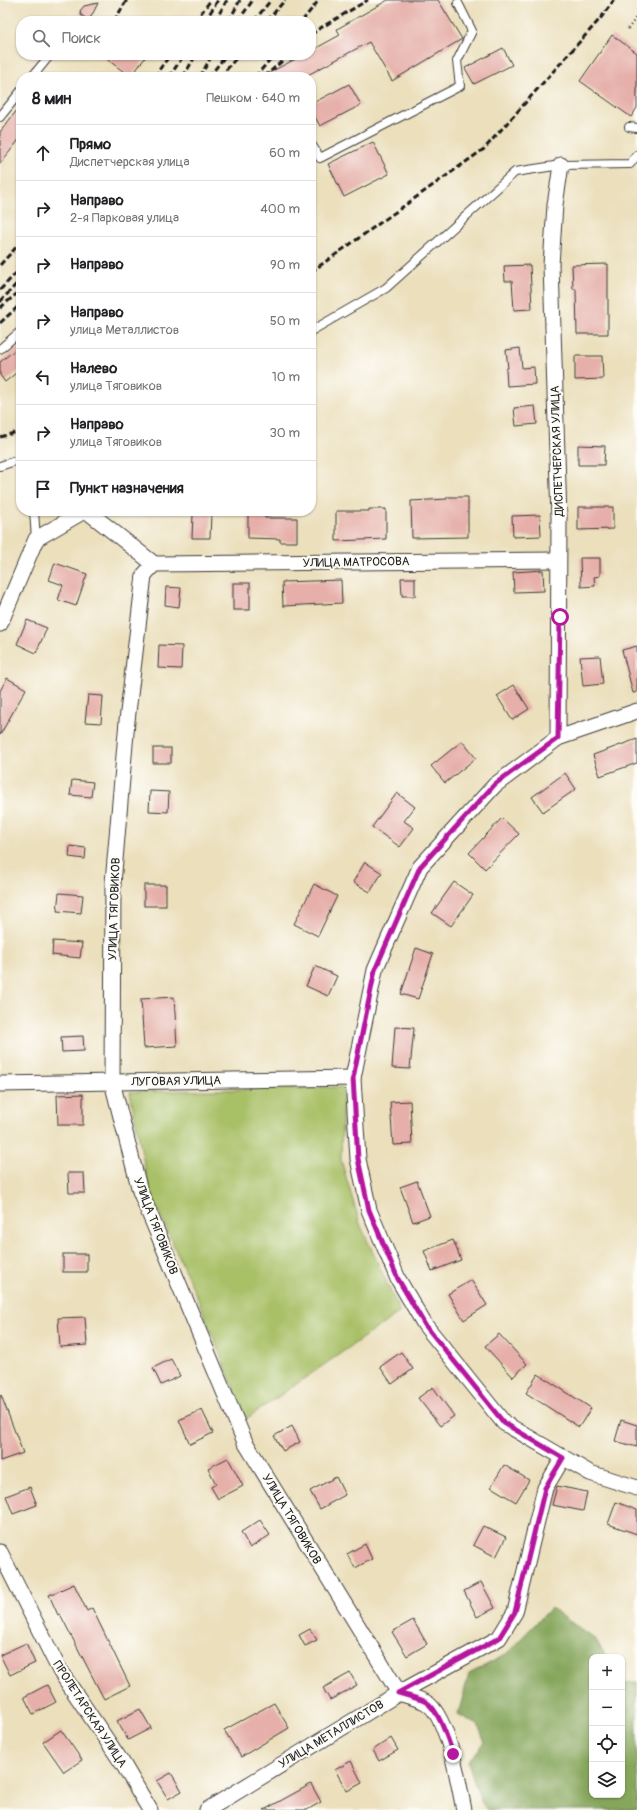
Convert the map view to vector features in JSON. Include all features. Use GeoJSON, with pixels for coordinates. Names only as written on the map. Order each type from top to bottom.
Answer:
{"type":"FeatureCollection","features":[{"type":"Feature","properties":{"kind":"street","name":"ДИСПЕТЧЕРСКАЯ УЛИЦА"},"geometry":{"type":"LineString","coordinates":[[558,738],[560,617],[558,560],[559,518],[552,265],[555,205],[561,165]]}},
{"type":"Feature","properties":{"kind":"street"},"geometry":{"type":"LineString","coordinates":[[0,624],[36,539],[77,516]]}},
{"type":"Feature","properties":{"kind":"street"},"geometry":{"type":"LineString","coordinates":[[92,516],[154,564]]}},
{"type":"Feature","properties":{"kind":"street","name":"УЛИЦА МАТРОСОВА"},"geometry":{"type":"LineString","coordinates":[[154,564],[558,560]]}},
{"type":"Feature","properties":{"kind":"street","name":"УЛИЦА ТЯГОВИКОВ"},"geometry":{"type":"LineString","coordinates":[[154,564],[144,574],[126,721],[113,882],[112,1082],[140,1191],[245,1442],[398,1693]]}},
{"type":"Feature","properties":{"kind":"street"},"geometry":{"type":"LineString","coordinates":[[637,711],[558,738],[495,784],[420,867],[375,970],[353,1078],[358,1159],[369,1210],[398,1279],[425,1325],[504,1423],[590,1473],[637,1488]]}},
{"type":"Feature","properties":{"kind":"street","name":"ЛУГОВАЯ УЛИЦА"},"geometry":{"type":"LineString","coordinates":[[0,1084],[353,1078]]}},
{"type":"Feature","properties":{"kind":"street","name":"УЛИЦА МЕТАЛЛИСТОВ"},"geometry":{"type":"LineString","coordinates":[[207,1810],[398,1693],[499,1638],[515,1612],[545,1488],[563,1458]]}},
{"type":"Feature","properties":{"kind":"street","name":"ПРОЛЕТАРСКАЯ УЛИЦА"},"geometry":{"type":"LineString","coordinates":[[0,1552],[60,1671],[123,1764],[150,1810]]}},
{"type":"Feature","properties":{"kind":"street"},"geometry":{"type":"LineString","coordinates":[[398,1693],[426,1702],[436,1714],[445,1731],[453,1754],[464,1810]]}},
{"type":"Feature","properties":{"kind":"lane"},"geometry":{"type":"LineString","coordinates":[[316,152],[320,158],[460,86],[457,61],[472,31],[458,3]]}},
{"type":"Feature","properties":{"kind":"lane"},"geometry":{"type":"LineString","coordinates":[[36,72],[46,60]]}},
{"type":"Feature","properties":{"kind":"lane"},"geometry":{"type":"LineString","coordinates":[[0,117],[16,97]]}},
{"type":"Feature","properties":{"kind":"lane"},"geometry":{"type":"LineString","coordinates":[[316,328],[386,288],[514,172],[561,165],[630,164],[637,155]]}},
{"type":"Feature","properties":{"kind":"lane"},"geometry":{"type":"LineString","coordinates":[[0,349],[16,335]]}},
{"type":"Feature","properties":{"kind":"lane"},"geometry":{"type":"LineString","coordinates":[[0,466],[16,461]]}},
{"type":"Feature","properties":{"kind":"lane"},"geometry":{"type":"LineString","coordinates":[[34,516],[36,539]]}},
{"type":"Feature","properties":{"kind":"path"},"geometry":{"type":"LineString","coordinates":[[628,29],[637,16]]}},
{"type":"Feature","properties":{"kind":"green space"},"geometry":{"type":"Polygon","coordinates":[[[343,1087],[341,1160],[360,1224],[400,1312],[246,1419],[200,1304],[149,1190],[130,1092],[343,1087]]]}},
{"type":"Feature","properties":{"kind":"green space"},"geometry":{"type":"Polygon","coordinates":[[[551,1608],[596,1640],[604,1654],[589,1654],[589,1798],[625,1798],[625,1683],[637,1682],[637,1810],[487,1810],[480,1800],[468,1762],[485,1742],[478,1725],[458,1714],[469,1674],[505,1655],[551,1608]]]}},
{"type":"Feature","properties":{"kind":"building"},"geometry":{"type":"Polygon","coordinates":[[[388,0],[438,0],[462,39],[392,81],[369,42],[313,72],[271,72],[293,60],[316,60],[316,48],[340,35],[337,29],[388,0]]]}},
{"type":"Feature","properties":{"kind":"building"},"geometry":{"type":"Polygon","coordinates":[[[98,3],[92,16],[81,15],[80,11],[84,6],[98,3]]]}},
{"type":"Feature","properties":{"kind":"building"},"geometry":{"type":"Polygon","coordinates":[[[612,35],[637,53],[637,108],[631,117],[580,81],[612,35]]]}},
{"type":"Feature","properties":{"kind":"building"},"geometry":{"type":"Polygon","coordinates":[[[503,48],[512,65],[474,84],[465,68],[503,48]]]}},
{"type":"Feature","properties":{"kind":"building"},"geometry":{"type":"Polygon","coordinates":[[[108,60],[143,60],[135,72],[124,72],[108,60]]]}},
{"type":"Feature","properties":{"kind":"building"},"geometry":{"type":"Polygon","coordinates":[[[349,84],[361,105],[320,126],[316,119],[316,101],[349,84]]]}},
{"type":"Feature","properties":{"kind":"building"},"geometry":{"type":"Polygon","coordinates":[[[16,111],[16,143],[0,164],[0,132],[16,111]]]}},
{"type":"Feature","properties":{"kind":"building"},"geometry":{"type":"Polygon","coordinates":[[[373,142],[389,174],[344,197],[328,164],[373,142]]]}},
{"type":"Feature","properties":{"kind":"building"},"geometry":{"type":"Polygon","coordinates":[[[608,264],[608,334],[577,334],[576,289],[573,289],[572,265],[608,264]]]}},
{"type":"Feature","properties":{"kind":"building"},"geometry":{"type":"Polygon","coordinates":[[[530,265],[532,309],[514,310],[512,281],[505,281],[504,266],[530,265]]]}},
{"type":"Feature","properties":{"kind":"building"},"geometry":{"type":"Polygon","coordinates":[[[520,348],[522,368],[534,367],[535,384],[507,386],[506,369],[508,368],[506,350],[520,348]]]}},
{"type":"Feature","properties":{"kind":"building"},"geometry":{"type":"Polygon","coordinates":[[[16,349],[16,373],[5,382],[0,375],[0,362],[16,349]]]}},
{"type":"Feature","properties":{"kind":"building"},"geometry":{"type":"Polygon","coordinates":[[[575,356],[602,356],[603,379],[575,380],[575,356]]]}},
{"type":"Feature","properties":{"kind":"building"},"geometry":{"type":"Polygon","coordinates":[[[535,406],[537,424],[516,426],[514,408],[535,406]]]}},
{"type":"Feature","properties":{"kind":"building"},"geometry":{"type":"Polygon","coordinates":[[[578,445],[605,446],[604,465],[578,465],[578,445]]]}},
{"type":"Feature","properties":{"kind":"building"},"geometry":{"type":"Polygon","coordinates":[[[447,497],[468,497],[468,537],[412,538],[411,501],[447,499],[447,497]]]}},
{"type":"Feature","properties":{"kind":"building"},"geometry":{"type":"Polygon","coordinates":[[[578,507],[613,507],[613,529],[578,530],[578,507]]]}},
{"type":"Feature","properties":{"kind":"building"},"geometry":{"type":"Polygon","coordinates":[[[369,509],[386,509],[386,539],[336,541],[336,511],[369,511],[369,509]]]}},
{"type":"Feature","properties":{"kind":"building"},"geometry":{"type":"Polygon","coordinates":[[[540,515],[541,536],[513,537],[512,516],[540,515]]]}},
{"type":"Feature","properties":{"kind":"building"},"geometry":{"type":"Polygon","coordinates":[[[193,516],[211,516],[210,538],[192,538],[193,516]]]}},
{"type":"Feature","properties":{"kind":"building"},"geometry":{"type":"Polygon","coordinates":[[[248,516],[265,516],[265,518],[297,518],[297,542],[280,542],[280,539],[248,538],[248,516]]]}},
{"type":"Feature","properties":{"kind":"building"},"geometry":{"type":"Polygon","coordinates":[[[580,558],[600,558],[600,576],[594,577],[595,586],[581,587],[580,558]]]}},
{"type":"Feature","properties":{"kind":"building"},"geometry":{"type":"Polygon","coordinates":[[[55,563],[87,574],[76,606],[58,600],[63,585],[49,580],[55,563]]]}},
{"type":"Feature","properties":{"kind":"building"},"geometry":{"type":"Polygon","coordinates":[[[543,570],[544,591],[514,592],[513,572],[543,570]]]}},
{"type":"Feature","properties":{"kind":"building"},"geometry":{"type":"Polygon","coordinates":[[[401,578],[415,578],[415,596],[402,596],[401,578]]]}},
{"type":"Feature","properties":{"kind":"building"},"geometry":{"type":"Polygon","coordinates":[[[341,580],[342,603],[283,606],[282,582],[341,580]]]}},
{"type":"Feature","properties":{"kind":"building"},"geometry":{"type":"Polygon","coordinates":[[[233,583],[250,583],[250,610],[233,610],[233,583]]]}},
{"type":"Feature","properties":{"kind":"building"},"geometry":{"type":"Polygon","coordinates":[[[166,587],[181,588],[179,607],[165,605],[166,587]]]}},
{"type":"Feature","properties":{"kind":"building"},"geometry":{"type":"Polygon","coordinates":[[[27,620],[47,628],[36,653],[17,644],[27,620]]]}},
{"type":"Feature","properties":{"kind":"building"},"geometry":{"type":"Polygon","coordinates":[[[159,645],[182,646],[181,669],[158,668],[159,645]]]}},
{"type":"Feature","properties":{"kind":"building"},"geometry":{"type":"Polygon","coordinates":[[[637,646],[637,692],[633,693],[622,650],[637,646]]]}},
{"type":"Feature","properties":{"kind":"building"},"geometry":{"type":"Polygon","coordinates":[[[600,656],[603,684],[583,686],[580,657],[600,656]]]}},
{"type":"Feature","properties":{"kind":"building"},"geometry":{"type":"Polygon","coordinates":[[[7,678],[26,689],[0,735],[0,691],[7,678]]]}},
{"type":"Feature","properties":{"kind":"building"},"geometry":{"type":"Polygon","coordinates":[[[514,685],[529,709],[512,720],[497,696],[514,685]]]}},
{"type":"Feature","properties":{"kind":"building"},"geometry":{"type":"Polygon","coordinates":[[[88,695],[103,696],[101,723],[85,722],[88,695]]]}},
{"type":"Feature","properties":{"kind":"building"},"geometry":{"type":"Polygon","coordinates":[[[637,739],[637,763],[600,776],[593,755],[637,739]]]}},
{"type":"Feature","properties":{"kind":"building"},"geometry":{"type":"Polygon","coordinates":[[[462,741],[476,758],[445,783],[431,766],[462,741]]]}},
{"type":"Feature","properties":{"kind":"building"},"geometry":{"type":"Polygon","coordinates":[[[153,748],[171,748],[171,763],[153,763],[153,748]]]}},
{"type":"Feature","properties":{"kind":"building"},"geometry":{"type":"Polygon","coordinates":[[[565,773],[576,789],[543,812],[532,797],[565,773]]]}},
{"type":"Feature","properties":{"kind":"building"},"geometry":{"type":"Polygon","coordinates":[[[72,780],[93,782],[91,797],[70,795],[72,780]]]}},
{"type":"Feature","properties":{"kind":"building"},"geometry":{"type":"Polygon","coordinates":[[[150,791],[169,792],[168,812],[149,811],[150,791]]]}},
{"type":"Feature","properties":{"kind":"building"},"geometry":{"type":"Polygon","coordinates":[[[397,793],[415,807],[404,821],[414,828],[400,847],[372,827],[397,793]]]}},
{"type":"Feature","properties":{"kind":"building"},"geometry":{"type":"Polygon","coordinates":[[[502,818],[519,834],[485,869],[469,853],[502,818]]]}},
{"type":"Feature","properties":{"kind":"building"},"geometry":{"type":"Polygon","coordinates":[[[70,846],[86,848],[85,859],[69,857],[70,846]]]}},
{"type":"Feature","properties":{"kind":"building"},"geometry":{"type":"Polygon","coordinates":[[[365,862],[382,873],[370,892],[353,882],[365,862]]]}},
{"type":"Feature","properties":{"kind":"building"},"geometry":{"type":"Polygon","coordinates":[[[454,882],[473,895],[451,926],[432,913],[454,882]]]}},
{"type":"Feature","properties":{"kind":"building"},"geometry":{"type":"Polygon","coordinates":[[[314,884],[337,896],[318,936],[294,924],[314,884]]]}},
{"type":"Feature","properties":{"kind":"building"},"geometry":{"type":"Polygon","coordinates":[[[144,885],[166,885],[166,906],[144,906],[144,885]]]}},
{"type":"Feature","properties":{"kind":"building"},"geometry":{"type":"Polygon","coordinates":[[[59,893],[83,895],[81,913],[57,911],[59,893]]]}},
{"type":"Feature","properties":{"kind":"building"},"geometry":{"type":"Polygon","coordinates":[[[53,941],[82,943],[80,958],[52,955],[53,941]]]}},
{"type":"Feature","properties":{"kind":"building"},"geometry":{"type":"Polygon","coordinates":[[[416,948],[433,954],[418,999],[401,994],[416,948]]]}},
{"type":"Feature","properties":{"kind":"building"},"geometry":{"type":"Polygon","coordinates":[[[315,966],[337,976],[328,996],[306,986],[315,966]]]}},
{"type":"Feature","properties":{"kind":"building"},"geometry":{"type":"Polygon","coordinates":[[[174,997],[177,1046],[144,1048],[141,999],[174,997]]]}},
{"type":"Feature","properties":{"kind":"building"},"geometry":{"type":"Polygon","coordinates":[[[395,1027],[414,1028],[410,1069],[392,1068],[395,1027]]]}},
{"type":"Feature","properties":{"kind":"building"},"geometry":{"type":"Polygon","coordinates":[[[83,1036],[84,1051],[62,1052],[61,1037],[83,1036]]]}},
{"type":"Feature","properties":{"kind":"building"},"geometry":{"type":"Polygon","coordinates":[[[83,1094],[83,1125],[58,1125],[57,1095],[83,1094]]]}},
{"type":"Feature","properties":{"kind":"building"},"geometry":{"type":"Polygon","coordinates":[[[410,1101],[412,1144],[393,1145],[390,1102],[410,1101]]]}},
{"type":"Feature","properties":{"kind":"building"},"geometry":{"type":"Polygon","coordinates":[[[68,1173],[84,1173],[85,1193],[69,1193],[68,1173]]]}},
{"type":"Feature","properties":{"kind":"building"},"geometry":{"type":"Polygon","coordinates":[[[417,1181],[430,1216],[413,1222],[400,1187],[417,1181]]]}},
{"type":"Feature","properties":{"kind":"building"},"geometry":{"type":"Polygon","coordinates":[[[453,1240],[461,1260],[432,1271],[424,1251],[453,1240]]]}},
{"type":"Feature","properties":{"kind":"building"},"geometry":{"type":"Polygon","coordinates":[[[63,1254],[87,1254],[87,1272],[63,1272],[63,1254]]]}},
{"type":"Feature","properties":{"kind":"building"},"geometry":{"type":"Polygon","coordinates":[[[471,1280],[487,1305],[464,1320],[448,1294],[471,1280]]]}},
{"type":"Feature","properties":{"kind":"building"},"geometry":{"type":"Polygon","coordinates":[[[85,1317],[87,1345],[60,1347],[58,1318],[85,1317]]]}},
{"type":"Feature","properties":{"kind":"building"},"geometry":{"type":"Polygon","coordinates":[[[499,1334],[527,1364],[513,1377],[485,1346],[499,1334]]]}},
{"type":"Feature","properties":{"kind":"building"},"geometry":{"type":"Polygon","coordinates":[[[401,1352],[413,1369],[392,1384],[380,1367],[401,1352]]]}},
{"type":"Feature","properties":{"kind":"building"},"geometry":{"type":"Polygon","coordinates":[[[171,1359],[180,1376],[161,1385],[153,1368],[171,1359]]]}},
{"type":"Feature","properties":{"kind":"building"},"geometry":{"type":"Polygon","coordinates":[[[538,1374],[591,1408],[579,1427],[526,1393],[538,1374]]]}},
{"type":"Feature","properties":{"kind":"building"},"geometry":{"type":"Polygon","coordinates":[[[433,1387],[454,1416],[440,1426],[418,1398],[433,1387]]]}},
{"type":"Feature","properties":{"kind":"building"},"geometry":{"type":"Polygon","coordinates":[[[1,1395],[23,1453],[0,1461],[0,1396],[1,1395]]]}},
{"type":"Feature","properties":{"kind":"building"},"geometry":{"type":"Polygon","coordinates":[[[202,1410],[213,1433],[190,1444],[179,1420],[202,1410]]]}},
{"type":"Feature","properties":{"kind":"building"},"geometry":{"type":"Polygon","coordinates":[[[621,1420],[637,1425],[637,1447],[615,1441],[621,1420]]]}},
{"type":"Feature","properties":{"kind":"building"},"geometry":{"type":"Polygon","coordinates":[[[292,1426],[300,1442],[283,1451],[274,1436],[292,1426]]]}},
{"type":"Feature","properties":{"kind":"building"},"geometry":{"type":"Polygon","coordinates":[[[228,1458],[243,1486],[218,1499],[211,1487],[216,1484],[208,1468],[228,1458]]]}},
{"type":"Feature","properties":{"kind":"building"},"geometry":{"type":"Polygon","coordinates":[[[504,1465],[529,1480],[516,1502],[491,1487],[504,1465]]]}},
{"type":"Feature","properties":{"kind":"building"},"geometry":{"type":"Polygon","coordinates":[[[336,1477],[345,1495],[320,1509],[310,1491],[336,1477]]]}},
{"type":"Feature","properties":{"kind":"building"},"geometry":{"type":"Polygon","coordinates":[[[557,1486],[587,1492],[583,1511],[552,1505],[557,1486]]]}},
{"type":"Feature","properties":{"kind":"building"},"geometry":{"type":"Polygon","coordinates":[[[30,1487],[37,1505],[13,1514],[6,1496],[30,1487]]]}},
{"type":"Feature","properties":{"kind":"building"},"geometry":{"type":"Polygon","coordinates":[[[616,1502],[637,1510],[637,1534],[608,1524],[616,1502]]]}},
{"type":"Feature","properties":{"kind":"building"},"geometry":{"type":"Polygon","coordinates":[[[260,1520],[270,1535],[250,1548],[241,1532],[260,1520]]]}},
{"type":"Feature","properties":{"kind":"building"},"geometry":{"type":"Polygon","coordinates":[[[483,1526],[506,1537],[496,1557],[473,1545],[483,1526]]]}},
{"type":"Feature","properties":{"kind":"building"},"geometry":{"type":"Polygon","coordinates":[[[365,1544],[372,1559],[355,1568],[347,1554],[365,1544]]]}},
{"type":"Feature","properties":{"kind":"building"},"geometry":{"type":"Polygon","coordinates":[[[481,1582],[495,1608],[477,1617],[464,1591],[481,1582]]]}},
{"type":"Feature","properties":{"kind":"building"},"geometry":{"type":"Polygon","coordinates":[[[74,1584],[87,1611],[92,1608],[130,1686],[104,1699],[60,1614],[58,1615],[49,1595],[74,1584]]]}},
{"type":"Feature","properties":{"kind":"building"},"geometry":{"type":"Polygon","coordinates":[[[413,1620],[427,1644],[407,1656],[392,1632],[413,1620]]]}},
{"type":"Feature","properties":{"kind":"building"},"geometry":{"type":"Polygon","coordinates":[[[310,1629],[317,1640],[305,1646],[299,1635],[310,1629]]]}},
{"type":"Feature","properties":{"kind":"building"},"geometry":{"type":"Polygon","coordinates":[[[26,1643],[35,1663],[10,1675],[0,1655],[26,1643]]]}},
{"type":"Feature","properties":{"kind":"building"},"geometry":{"type":"Polygon","coordinates":[[[350,1673],[357,1685],[330,1700],[323,1688],[350,1673]]]}},
{"type":"Feature","properties":{"kind":"building"},"geometry":{"type":"Polygon","coordinates":[[[47,1685],[56,1702],[33,1714],[24,1697],[47,1685]]]}},
{"type":"Feature","properties":{"kind":"building"},"geometry":{"type":"Polygon","coordinates":[[[274,1703],[289,1728],[241,1757],[224,1730],[274,1703]]]}},
{"type":"Feature","properties":{"kind":"building"},"geometry":{"type":"Polygon","coordinates":[[[140,1709],[151,1728],[128,1740],[117,1721],[140,1709]]]}},
{"type":"Feature","properties":{"kind":"building"},"geometry":{"type":"Polygon","coordinates":[[[61,1730],[82,1760],[64,1772],[43,1742],[61,1730]]]}},
{"type":"Feature","properties":{"kind":"building"},"geometry":{"type":"Polygon","coordinates":[[[391,1738],[398,1750],[379,1761],[373,1750],[391,1738]]]}},
{"type":"Feature","properties":{"kind":"building"},"geometry":{"type":"Polygon","coordinates":[[[351,1761],[362,1783],[347,1791],[335,1770],[351,1761]]]}},
{"type":"Feature","properties":{"kind":"building"},"geometry":{"type":"Polygon","coordinates":[[[171,1773],[182,1791],[168,1799],[157,1781],[171,1773]]]}},
{"type":"Feature","properties":{"kind":"building"},"geometry":{"type":"Polygon","coordinates":[[[311,1784],[321,1802],[307,1810],[264,1810],[311,1784]]]}},
{"type":"Feature","properties":{"kind":"railway"},"geometry":{"type":"LineString","coordinates":[[117,16],[127,0]]}},
{"type":"Feature","properties":{"kind":"railway"},"geometry":{"type":"LineString","coordinates":[[199,16],[211,0]]}},
{"type":"Feature","properties":{"kind":"railway"},"geometry":{"type":"LineString","coordinates":[[208,16],[218,0]]}},
{"type":"Feature","properties":{"kind":"railway"},"geometry":{"type":"LineString","coordinates":[[218,16],[227,0]]}},
{"type":"Feature","properties":{"kind":"railway"},"geometry":{"type":"LineString","coordinates":[[232,16],[240,0]]}},
{"type":"Feature","properties":{"kind":"railway"},"geometry":{"type":"LineString","coordinates":[[242,16],[253,0]]}},
{"type":"Feature","properties":{"kind":"railway"},"geometry":{"type":"LineString","coordinates":[[258,16],[271,0]]}},
{"type":"Feature","properties":{"kind":"railway"},"geometry":{"type":"LineString","coordinates":[[271,16],[285,0]]}},
{"type":"Feature","properties":{"kind":"railway"},"geometry":{"type":"LineString","coordinates":[[306,16],[319,0]]}},
{"type":"Feature","properties":{"kind":"railway"},"geometry":{"type":"LineString","coordinates":[[316,31],[368,0]]}},
{"type":"Feature","properties":{"kind":"railway"},"geometry":{"type":"LineString","coordinates":[[316,268],[484,149],[600,19],[614,0]]}},
{"type":"Feature","properties":{"kind":"railway"},"geometry":{"type":"LineString","coordinates":[[158,72],[166,60]]}},
{"type":"Feature","properties":{"kind":"railway"},"geometry":{"type":"LineString","coordinates":[[172,72],[181,60]]}},
{"type":"Feature","properties":{"kind":"railway"},"geometry":{"type":"LineString","coordinates":[[186,72],[193,60]]}},
{"type":"Feature","properties":{"kind":"railway"},"geometry":{"type":"LineString","coordinates":[[203,72],[209,60]]}},
{"type":"Feature","properties":{"kind":"railway"},"geometry":{"type":"LineString","coordinates":[[213,72],[222,60]]}},
{"type":"Feature","properties":{"kind":"railway"},"geometry":{"type":"LineString","coordinates":[[224,72],[235,60]]}},
{"type":"Feature","properties":{"kind":"railway"},"geometry":{"type":"LineString","coordinates":[[259,72],[270,60]]}},
{"type":"Feature","properties":{"kind":"railway"},"geometry":{"type":"LineString","coordinates":[[270,72],[283,60]]}},
{"type":"Feature","properties":{"kind":"railway"},"geometry":{"type":"LineString","coordinates":[[0,265],[16,247]]}},
{"type":"Feature","properties":{"kind":"railway"},"geometry":{"type":"LineString","coordinates":[[0,290],[16,273]]}},
{"type":"Feature","properties":{"kind":"railway"},"geometry":{"type":"LineString","coordinates":[[0,302],[16,284]]}},
{"type":"Feature","properties":{"kind":"railway"},"geometry":{"type":"LineString","coordinates":[[0,308],[16,294]]}},
{"type":"Feature","properties":{"kind":"railway"},"geometry":{"type":"LineString","coordinates":[[0,323],[16,309]]}},
{"type":"Feature","properties":{"kind":"railway"},"geometry":{"type":"LineString","coordinates":[[0,437],[16,432]]}},
{"type":"Feature","properties":{"kind":"route"},"geometry":{"type":"LineString","coordinates":[[453,1754],[445,1731],[436,1714],[426,1702],[398,1693],[499,1638],[515,1612],[545,1488],[563,1458],[504,1423],[425,1325],[398,1279],[369,1210],[358,1159],[353,1078],[375,970],[420,867],[495,784],[558,738],[560,617]]}}]}
